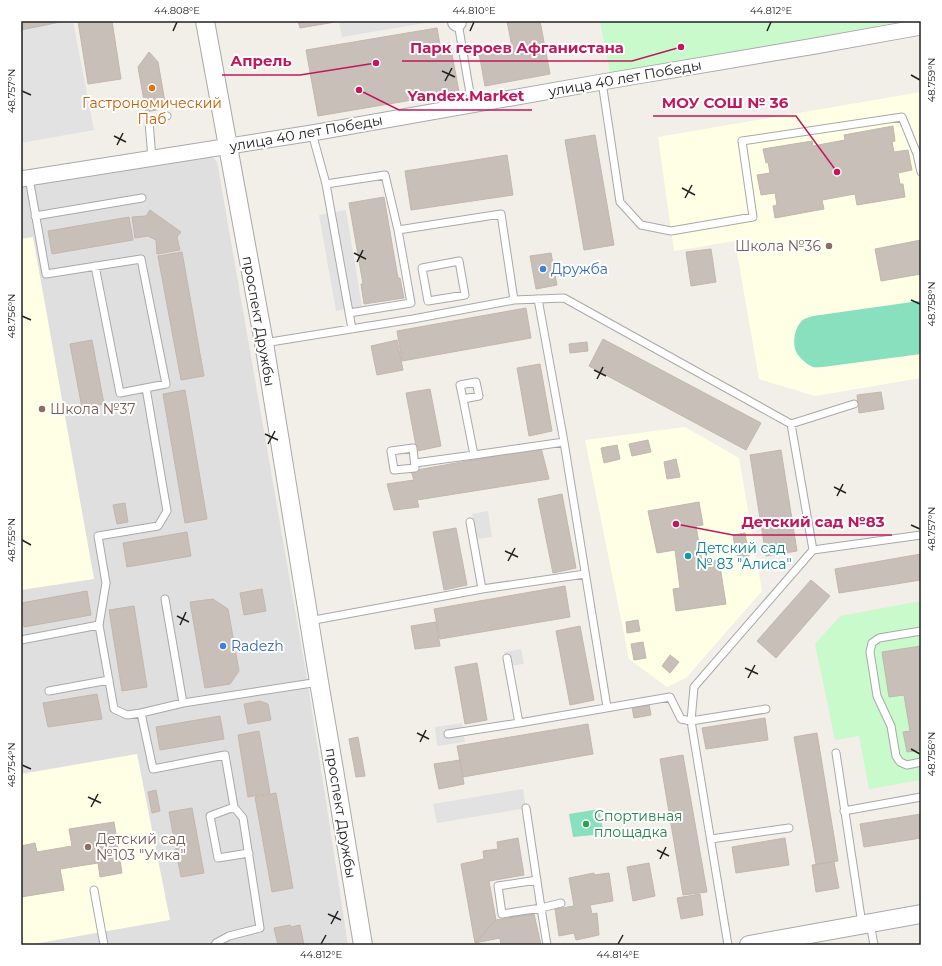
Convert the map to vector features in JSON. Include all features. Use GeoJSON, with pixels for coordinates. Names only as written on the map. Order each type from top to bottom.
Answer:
{"type":"FeatureCollection","features":[{"type":"Feature","properties":{"kind":"street","name":"проспект Дружбы"},"geometry":{"type":"LineString","coordinates":[[205,21],[264,343],[318,682],[363,945]]}},
{"type":"Feature","properties":{"kind":"street","name":"улица 40 лет Победы"},"geometry":{"type":"LineString","coordinates":[[25,178],[312,133],[921,27]]}},
{"type":"Feature","properties":{"kind":"street"},"geometry":{"type":"LineString","coordinates":[[749,945],[800,940],[866,924],[921,914]]}},
{"type":"Feature","properties":{"kind":"lane"},"geometry":{"type":"LineString","coordinates":[[457,21],[472,105]]}},
{"type":"Feature","properties":{"kind":"lane"},"geometry":{"type":"LineString","coordinates":[[602,82],[620,202],[641,225],[671,231],[753,217],[742,141],[902,117],[917,154],[921,172]]}},
{"type":"Feature","properties":{"kind":"lane"},"geometry":{"type":"LineString","coordinates":[[152,158],[149,122],[167,116]]}},
{"type":"Feature","properties":{"kind":"lane"},"geometry":{"type":"LineString","coordinates":[[312,133],[326,184],[352,329]]}},
{"type":"Feature","properties":{"kind":"lane"},"geometry":{"type":"LineString","coordinates":[[326,184],[385,175],[398,230],[411,303],[349,313]]}},
{"type":"Feature","properties":{"kind":"lane"},"geometry":{"type":"LineString","coordinates":[[25,178],[35,216],[46,274],[96,266],[142,259],[166,384],[120,393],[96,266]]}},
{"type":"Feature","properties":{"kind":"lane"},"geometry":{"type":"LineString","coordinates":[[35,216],[142,198]]}},
{"type":"Feature","properties":{"kind":"lane"},"geometry":{"type":"LineString","coordinates":[[398,230],[500,214],[514,300]]}},
{"type":"Feature","properties":{"kind":"lane"},"geometry":{"type":"LineString","coordinates":[[459,261],[465,295],[434,301],[428,301],[422,268],[459,261]]}},
{"type":"Feature","properties":{"kind":"lane"},"geometry":{"type":"LineString","coordinates":[[538,298],[564,442],[608,707]]}},
{"type":"Feature","properties":{"kind":"lane"},"geometry":{"type":"LineString","coordinates":[[264,343],[413,319],[514,300],[564,298],[791,424],[854,404]]}},
{"type":"Feature","properties":{"kind":"lane"},"geometry":{"type":"LineString","coordinates":[[434,301],[436,314]]}},
{"type":"Feature","properties":{"kind":"lane"},"geometry":{"type":"LineString","coordinates":[[146,388],[167,511],[158,526],[98,536],[106,584],[100,625],[114,709],[127,715],[183,703],[318,682]]}},
{"type":"Feature","properties":{"kind":"lane"},"geometry":{"type":"LineString","coordinates":[[463,398],[474,455]]}},
{"type":"Feature","properties":{"kind":"lane"},"geometry":{"type":"LineString","coordinates":[[791,424],[812,550]]}},
{"type":"Feature","properties":{"kind":"lane"},"geometry":{"type":"LineString","coordinates":[[415,463],[564,442]]}},
{"type":"Feature","properties":{"kind":"lane"},"geometry":{"type":"LineString","coordinates":[[470,522],[482,590]]}},
{"type":"Feature","properties":{"kind":"lane"},"geometry":{"type":"LineString","coordinates":[[728,945],[691,721],[694,687],[812,550],[921,535]]}},
{"type":"Feature","properties":{"kind":"lane"},"geometry":{"type":"LineString","coordinates":[[309,621],[482,590],[585,574]]}},
{"type":"Feature","properties":{"kind":"lane"},"geometry":{"type":"LineString","coordinates":[[165,600],[183,703]]}},
{"type":"Feature","properties":{"kind":"lane"},"geometry":{"type":"LineString","coordinates":[[21,640],[100,625]]}},
{"type":"Feature","properties":{"kind":"lane"},"geometry":{"type":"LineString","coordinates":[[921,631],[879,638],[872,643],[870,652],[877,696],[890,726],[896,756],[900,762],[906,764],[921,762]]}},
{"type":"Feature","properties":{"kind":"lane"},"geometry":{"type":"LineString","coordinates":[[506,658],[519,723]]}},
{"type":"Feature","properties":{"kind":"lane"},"geometry":{"type":"LineString","coordinates":[[49,691],[109,680]]}},
{"type":"Feature","properties":{"kind":"lane"},"geometry":{"type":"LineString","coordinates":[[448,734],[670,697],[681,719],[691,721],[766,709]]}},
{"type":"Feature","properties":{"kind":"lane"},"geometry":{"type":"LineString","coordinates":[[141,712],[153,768],[225,755],[234,808],[243,818],[260,928],[229,936],[216,943],[216,945]]}},
{"type":"Feature","properties":{"kind":"lane"},"geometry":{"type":"LineString","coordinates":[[836,753],[844,811],[866,924],[874,945]]}},
{"type":"Feature","properties":{"kind":"lane"},"geometry":{"type":"LineString","coordinates":[[844,811],[921,797]]}},
{"type":"Feature","properties":{"kind":"lane"},"geometry":{"type":"LineString","coordinates":[[234,808],[210,816],[218,858],[249,853]]}},
{"type":"Feature","properties":{"kind":"lane"},"geometry":{"type":"LineString","coordinates":[[526,808],[547,945]]}},
{"type":"Feature","properties":{"kind":"lane"},"geometry":{"type":"LineString","coordinates":[[711,839],[789,828]]}},
{"type":"Feature","properties":{"kind":"lane"},"geometry":{"type":"LineString","coordinates":[[537,880],[498,886],[502,914],[561,904]]}},
{"type":"Feature","properties":{"kind":"lane"},"geometry":{"type":"LineString","coordinates":[[94,890],[104,945]]}},
{"type":"Feature","properties":{"kind":"shaded area"},"geometry":{"type":"Polygon","coordinates":[[[65,21],[73,21],[94,130],[21,143],[21,30],[65,21]]]}},
{"type":"Feature","properties":{"kind":"shaded area"},"geometry":{"type":"Polygon","coordinates":[[[339,21],[431,21],[431,22],[342,37],[339,21]]]}},
{"type":"Feature","properties":{"kind":"shaded area","name":"Школа №36"},"geometry":{"type":"Polygon","coordinates":[[[921,92],[921,378],[815,396],[759,379],[735,241],[674,251],[658,137],[921,92]]]}},
{"type":"Feature","properties":{"kind":"shaded area"},"geometry":{"type":"Polygon","coordinates":[[[209,155],[217,161],[308,684],[348,945],[21,945],[21,184],[209,155]]]}},
{"type":"Feature","properties":{"kind":"shaded area"},"geometry":{"type":"Polygon","coordinates":[[[346,210],[362,306],[336,311],[319,215],[346,210]]]}},
{"type":"Feature","properties":{"kind":"shaded area","name":"Школа №37"},"geometry":{"type":"Polygon","coordinates":[[[33,237],[94,579],[21,590],[21,239],[33,237]]]}},
{"type":"Feature","properties":{"kind":"shaded area"},"geometry":{"type":"Polygon","coordinates":[[[685,427],[739,458],[762,591],[686,678],[667,687],[629,659],[585,440],[685,427]]]}},
{"type":"Feature","properties":{"kind":"shaded area"},"geometry":{"type":"Polygon","coordinates":[[[488,511],[492,537],[476,539],[472,514],[488,511]]]}},
{"type":"Feature","properties":{"kind":"shaded area"},"geometry":{"type":"Polygon","coordinates":[[[521,649],[524,664],[508,666],[504,652],[521,649]]]}},
{"type":"Feature","properties":{"kind":"shaded area"},"geometry":{"type":"Polygon","coordinates":[[[462,723],[465,742],[437,746],[435,727],[462,723]]]}},
{"type":"Feature","properties":{"kind":"shaded area","name":"Детский сад №103 \"Умка\""},"geometry":{"type":"Polygon","coordinates":[[[137,754],[170,920],[21,945],[21,774],[137,754]]]}},
{"type":"Feature","properties":{"kind":"shaded area"},"geometry":{"type":"Polygon","coordinates":[[[523,789],[526,808],[437,823],[433,804],[523,789]]]}},
{"type":"Feature","properties":{"kind":"green space"},"geometry":{"type":"Polygon","coordinates":[[[600,21],[906,21],[610,73],[600,21]]]}},
{"type":"Feature","properties":{"kind":"green space"},"geometry":{"type":"Polygon","coordinates":[[[921,301],[921,354],[815,367],[805,362],[796,351],[794,342],[796,331],[804,319],[813,316],[921,301]]]}},
{"type":"Feature","properties":{"kind":"green space"},"geometry":{"type":"Polygon","coordinates":[[[921,601],[921,780],[869,789],[859,736],[835,740],[815,644],[840,616],[921,601]]]}},
{"type":"Feature","properties":{"kind":"green space","name":"Спортивная площадка"},"geometry":{"type":"Polygon","coordinates":[[[599,809],[604,834],[573,837],[569,814],[599,809]]]}},
{"type":"Feature","properties":{"kind":"building"},"geometry":{"type":"Polygon","coordinates":[[[21,21],[65,21],[21,30],[21,21]]]}},
{"type":"Feature","properties":{"kind":"building"},"geometry":{"type":"Polygon","coordinates":[[[78,21],[112,21],[121,79],[88,84],[78,21]]]}},
{"type":"Feature","properties":{"kind":"building"},"geometry":{"type":"Polygon","coordinates":[[[298,21],[335,21],[335,22],[300,28],[298,21]]]}},
{"type":"Feature","properties":{"kind":"building"},"geometry":{"type":"Polygon","coordinates":[[[507,21],[540,21],[550,74],[485,86],[479,53],[512,47],[507,21]]]}},
{"type":"Feature","properties":{"kind":"building"},"geometry":{"type":"Polygon","coordinates":[[[437,28],[440,45],[450,43],[459,92],[318,116],[306,50],[437,28]]]}},
{"type":"Feature","properties":{"kind":"building","name":"Гастрономический Паб"},"geometry":{"type":"Polygon","coordinates":[[[149,52],[158,62],[166,108],[146,112],[138,67],[149,52]]]}},
{"type":"Feature","properties":{"kind":"building"},"geometry":{"type":"Polygon","coordinates":[[[893,126],[895,141],[892,142],[894,152],[908,150],[912,170],[898,173],[900,184],[903,184],[905,197],[857,205],[855,194],[822,200],[824,209],[775,218],[773,206],[777,205],[775,193],[761,195],[757,175],[770,173],[763,149],[812,141],[813,146],[845,140],[844,135],[893,126]]]}},
{"type":"Feature","properties":{"kind":"building"},"geometry":{"type":"Polygon","coordinates":[[[595,135],[614,245],[584,250],[565,140],[595,135]]]}},
{"type":"Feature","properties":{"kind":"building"},"geometry":{"type":"Polygon","coordinates":[[[507,155],[513,195],[411,210],[405,171],[507,155]]]}},
{"type":"Feature","properties":{"kind":"building"},"geometry":{"type":"Polygon","coordinates":[[[384,197],[398,278],[400,278],[404,298],[364,304],[361,284],[363,284],[349,203],[384,197]]]}},
{"type":"Feature","properties":{"kind":"building"},"geometry":{"type":"Polygon","coordinates":[[[150,210],[181,232],[177,237],[180,250],[157,254],[156,240],[148,236],[135,238],[132,217],[146,216],[150,210]]]}},
{"type":"Feature","properties":{"kind":"building"},"geometry":{"type":"Polygon","coordinates":[[[129,217],[133,240],[52,254],[48,231],[129,217]]]}},
{"type":"Feature","properties":{"kind":"building"},"geometry":{"type":"Polygon","coordinates":[[[921,240],[921,274],[881,281],[875,249],[921,240]]]}},
{"type":"Feature","properties":{"kind":"building"},"geometry":{"type":"Polygon","coordinates":[[[711,249],[716,282],[691,286],[686,252],[711,249]]]}},
{"type":"Feature","properties":{"kind":"building"},"geometry":{"type":"Polygon","coordinates":[[[182,252],[204,376],[181,380],[158,256],[182,252]]]}},
{"type":"Feature","properties":{"kind":"building"},"geometry":{"type":"Polygon","coordinates":[[[551,253],[557,285],[536,289],[530,256],[551,253]]]}},
{"type":"Feature","properties":{"kind":"building"},"geometry":{"type":"Polygon","coordinates":[[[526,308],[531,338],[402,361],[397,331],[526,308]]]}},
{"type":"Feature","properties":{"kind":"building"},"geometry":{"type":"Polygon","coordinates":[[[603,339],[761,423],[746,450],[589,366],[603,339]]]}},
{"type":"Feature","properties":{"kind":"building"},"geometry":{"type":"Polygon","coordinates":[[[92,340],[104,404],[82,408],[70,344],[92,340]]]}},
{"type":"Feature","properties":{"kind":"building"},"geometry":{"type":"Polygon","coordinates":[[[397,340],[403,370],[377,375],[371,346],[397,340]]]}},
{"type":"Feature","properties":{"kind":"building"},"geometry":{"type":"Polygon","coordinates":[[[587,342],[588,351],[570,353],[569,344],[587,342]]]}},
{"type":"Feature","properties":{"kind":"building"},"geometry":{"type":"Polygon","coordinates":[[[540,364],[552,431],[529,436],[517,368],[540,364]]]}},
{"type":"Feature","properties":{"kind":"building"},"geometry":{"type":"Polygon","coordinates":[[[430,389],[441,446],[417,451],[406,393],[430,389]]]}},
{"type":"Feature","properties":{"kind":"building"},"geometry":{"type":"Polygon","coordinates":[[[185,390],[207,519],[185,523],[163,394],[185,390]]]}},
{"type":"Feature","properties":{"kind":"building"},"geometry":{"type":"Polygon","coordinates":[[[881,392],[884,409],[859,413],[857,395],[881,392]]]}},
{"type":"Feature","properties":{"kind":"building"},"geometry":{"type":"Polygon","coordinates":[[[648,440],[651,452],[632,456],[629,444],[648,440]]]}},
{"type":"Feature","properties":{"kind":"building"},"geometry":{"type":"Polygon","coordinates":[[[617,445],[620,459],[604,463],[601,448],[617,445]]]}},
{"type":"Feature","properties":{"kind":"building"},"geometry":{"type":"Polygon","coordinates":[[[541,448],[549,479],[417,500],[419,507],[394,510],[387,484],[414,480],[411,471],[541,448]]]}},
{"type":"Feature","properties":{"kind":"building"},"geometry":{"type":"Polygon","coordinates":[[[781,450],[797,551],[766,556],[750,455],[781,450]]]}},
{"type":"Feature","properties":{"kind":"building"},"geometry":{"type":"Polygon","coordinates":[[[676,459],[680,477],[667,479],[664,462],[676,459]]]}},
{"type":"Feature","properties":{"kind":"building"},"geometry":{"type":"Polygon","coordinates":[[[562,494],[576,568],[553,573],[538,499],[562,494]]]}},
{"type":"Feature","properties":{"kind":"building","name":"Детский сад № 83 \"Алиса\""},"geometry":{"type":"Polygon","coordinates":[[[699,502],[703,525],[696,526],[702,561],[719,560],[726,604],[676,611],[673,589],[680,588],[675,550],[657,553],[648,511],[699,502]]]}},
{"type":"Feature","properties":{"kind":"building"},"geometry":{"type":"Polygon","coordinates":[[[125,503],[128,522],[117,524],[113,505],[125,503]]]}},
{"type":"Feature","properties":{"kind":"building"},"geometry":{"type":"Polygon","coordinates":[[[456,528],[467,585],[444,590],[433,532],[456,528]]]}},
{"type":"Feature","properties":{"kind":"building"},"geometry":{"type":"Polygon","coordinates":[[[187,532],[191,556],[127,567],[123,543],[187,532]]]}},
{"type":"Feature","properties":{"kind":"building"},"geometry":{"type":"Polygon","coordinates":[[[745,533],[747,545],[735,547],[733,535],[745,533]]]}},
{"type":"Feature","properties":{"kind":"building"},"geometry":{"type":"Polygon","coordinates":[[[748,546],[749,556],[738,558],[736,549],[748,546]]]}},
{"type":"Feature","properties":{"kind":"building"},"geometry":{"type":"Polygon","coordinates":[[[921,554],[921,580],[839,593],[835,569],[921,554]]]}},
{"type":"Feature","properties":{"kind":"building"},"geometry":{"type":"Polygon","coordinates":[[[811,580],[830,596],[776,658],[757,641],[811,580]]]}},
{"type":"Feature","properties":{"kind":"building"},"geometry":{"type":"Polygon","coordinates":[[[565,586],[570,617],[440,639],[434,609],[565,586]]]}},
{"type":"Feature","properties":{"kind":"building"},"geometry":{"type":"Polygon","coordinates":[[[262,589],[266,611],[244,615],[240,593],[262,589]]]}},
{"type":"Feature","properties":{"kind":"building"},"geometry":{"type":"Polygon","coordinates":[[[87,591],[91,615],[24,627],[21,603],[87,591]]]}},
{"type":"Feature","properties":{"kind":"building"},"geometry":{"type":"Polygon","coordinates":[[[213,599],[228,609],[239,671],[230,684],[205,688],[190,602],[213,599]]]}},
{"type":"Feature","properties":{"kind":"building"},"geometry":{"type":"Polygon","coordinates":[[[134,606],[147,687],[122,691],[109,610],[134,606]]]}},
{"type":"Feature","properties":{"kind":"building"},"geometry":{"type":"Polygon","coordinates":[[[638,620],[640,631],[627,633],[626,622],[638,620]]]}},
{"type":"Feature","properties":{"kind":"building"},"geometry":{"type":"Polygon","coordinates":[[[436,622],[440,646],[415,649],[411,626],[436,622]]]}},
{"type":"Feature","properties":{"kind":"building"},"geometry":{"type":"Polygon","coordinates":[[[580,626],[594,700],[570,705],[556,631],[580,626]]]}},
{"type":"Feature","properties":{"kind":"building"},"geometry":{"type":"Polygon","coordinates":[[[643,642],[646,658],[634,660],[631,644],[643,642]]]}},
{"type":"Feature","properties":{"kind":"building"},"geometry":{"type":"Polygon","coordinates":[[[921,646],[921,750],[907,752],[903,732],[910,731],[904,695],[889,697],[882,652],[921,646]]]}},
{"type":"Feature","properties":{"kind":"building"},"geometry":{"type":"Polygon","coordinates":[[[670,655],[679,662],[670,673],[662,666],[670,655]]]}},
{"type":"Feature","properties":{"kind":"building"},"geometry":{"type":"Polygon","coordinates":[[[477,663],[487,720],[465,724],[455,667],[477,663]]]}},
{"type":"Feature","properties":{"kind":"building"},"geometry":{"type":"Polygon","coordinates":[[[97,694],[102,719],[48,727],[43,703],[97,694]]]}},
{"type":"Feature","properties":{"kind":"building"},"geometry":{"type":"Polygon","coordinates":[[[260,701],[268,704],[271,720],[248,724],[244,704],[260,701]]]}},
{"type":"Feature","properties":{"kind":"building"},"geometry":{"type":"Polygon","coordinates":[[[649,704],[651,715],[634,718],[632,707],[649,704]]]}},
{"type":"Feature","properties":{"kind":"building"},"geometry":{"type":"Polygon","coordinates":[[[220,716],[224,739],[160,750],[156,727],[220,716]]]}},
{"type":"Feature","properties":{"kind":"building"},"geometry":{"type":"Polygon","coordinates":[[[765,718],[768,740],[706,749],[702,728],[765,718]]]}},
{"type":"Feature","properties":{"kind":"building"},"geometry":{"type":"Polygon","coordinates":[[[588,724],[593,754],[463,777],[457,746],[588,724]]]}},
{"type":"Feature","properties":{"kind":"building"},"geometry":{"type":"Polygon","coordinates":[[[259,731],[270,793],[248,797],[238,735],[259,731]]]}},
{"type":"Feature","properties":{"kind":"building"},"geometry":{"type":"Polygon","coordinates":[[[817,733],[838,861],[816,864],[794,737],[817,733]]]}},
{"type":"Feature","properties":{"kind":"building"},"geometry":{"type":"Polygon","coordinates":[[[358,737],[365,776],[356,777],[349,739],[358,737]]]}},
{"type":"Feature","properties":{"kind":"building"},"geometry":{"type":"Polygon","coordinates":[[[683,755],[707,892],[683,895],[660,759],[683,755]]]}},
{"type":"Feature","properties":{"kind":"building"},"geometry":{"type":"Polygon","coordinates":[[[460,760],[464,784],[439,789],[434,764],[460,760]]]}},
{"type":"Feature","properties":{"kind":"building"},"geometry":{"type":"Polygon","coordinates":[[[156,790],[160,811],[152,813],[148,792],[156,790]]]}},
{"type":"Feature","properties":{"kind":"building"},"geometry":{"type":"Polygon","coordinates":[[[276,793],[293,888],[272,892],[255,797],[276,793]]]}},
{"type":"Feature","properties":{"kind":"building"},"geometry":{"type":"Polygon","coordinates":[[[192,808],[204,873],[181,877],[169,812],[192,808]]]}},
{"type":"Feature","properties":{"kind":"building"},"geometry":{"type":"Polygon","coordinates":[[[921,814],[921,838],[864,847],[860,824],[921,814]]]}},
{"type":"Feature","properties":{"kind":"building"},"geometry":{"type":"Polygon","coordinates":[[[114,822],[122,873],[100,877],[98,863],[60,869],[64,890],[21,897],[21,846],[35,843],[37,852],[72,846],[69,829],[114,822]]]}},
{"type":"Feature","properties":{"kind":"building"},"geometry":{"type":"Polygon","coordinates":[[[518,838],[524,875],[489,881],[496,920],[475,943],[461,864],[484,859],[483,851],[498,849],[497,842],[518,838]]]}},
{"type":"Feature","properties":{"kind":"building"},"geometry":{"type":"Polygon","coordinates":[[[785,838],[789,865],[736,873],[732,847],[785,838]]]}},
{"type":"Feature","properties":{"kind":"building"},"geometry":{"type":"Polygon","coordinates":[[[834,862],[839,888],[816,892],[812,865],[834,862]]]}},
{"type":"Feature","properties":{"kind":"building"},"geometry":{"type":"Polygon","coordinates":[[[649,863],[655,896],[633,901],[627,867],[649,863]]]}},
{"type":"Feature","properties":{"kind":"building"},"geometry":{"type":"Polygon","coordinates":[[[594,873],[594,875],[609,873],[613,901],[590,905],[592,914],[597,913],[599,935],[576,940],[574,933],[559,936],[555,909],[574,906],[569,878],[594,873]]]}},
{"type":"Feature","properties":{"kind":"building"},"geometry":{"type":"Polygon","coordinates":[[[700,894],[703,915],[681,919],[677,898],[700,894]]]}},
{"type":"Feature","properties":{"kind":"building"},"geometry":{"type":"Polygon","coordinates":[[[534,914],[541,945],[501,945],[500,938],[475,943],[496,920],[534,914]]]}},
{"type":"Feature","properties":{"kind":"building"},"geometry":{"type":"Polygon","coordinates":[[[290,925],[291,927],[300,925],[304,945],[278,945],[274,928],[290,925]]]}},
{"type":"Feature","properties":{"kind":"place","name":"Парк героев Афганистана"},"geometry":{"type":"Point","coordinates":[681,47]}},
{"type":"Feature","properties":{"kind":"place","name":"Апрель"},"geometry":{"type":"Point","coordinates":[376,63]}},
{"type":"Feature","properties":{"kind":"place","name":"Гастрономический Паб"},"geometry":{"type":"Point","coordinates":[152,88]}},
{"type":"Feature","properties":{"kind":"place","name":"Yandex.Market"},"geometry":{"type":"Point","coordinates":[359,90]}},
{"type":"Feature","properties":{"kind":"place","name":"МОУ СОШ № 36"},"geometry":{"type":"Point","coordinates":[837,172]}},
{"type":"Feature","properties":{"kind":"place","name":"Школа №36"},"geometry":{"type":"Point","coordinates":[829,246]}},
{"type":"Feature","properties":{"kind":"place","name":"Дружба"},"geometry":{"type":"Point","coordinates":[543,269]}},
{"type":"Feature","properties":{"kind":"place","name":"Школа №37"},"geometry":{"type":"Point","coordinates":[42,409]}},
{"type":"Feature","properties":{"kind":"place","name":"Детский сад №83"},"geometry":{"type":"Point","coordinates":[676,524]}},
{"type":"Feature","properties":{"kind":"place","name":"Детский сад № 83 \"Алиса\""},"geometry":{"type":"Point","coordinates":[688,556]}},
{"type":"Feature","properties":{"kind":"place","name":"Radezh"},"geometry":{"type":"Point","coordinates":[223,646]}},
{"type":"Feature","properties":{"kind":"place","name":"Спортивная площадка"},"geometry":{"type":"Point","coordinates":[586,824]}},
{"type":"Feature","properties":{"kind":"place","name":"Детский сад №103 \"Умка\""},"geometry":{"type":"Point","coordinates":[88,847]}}]}
